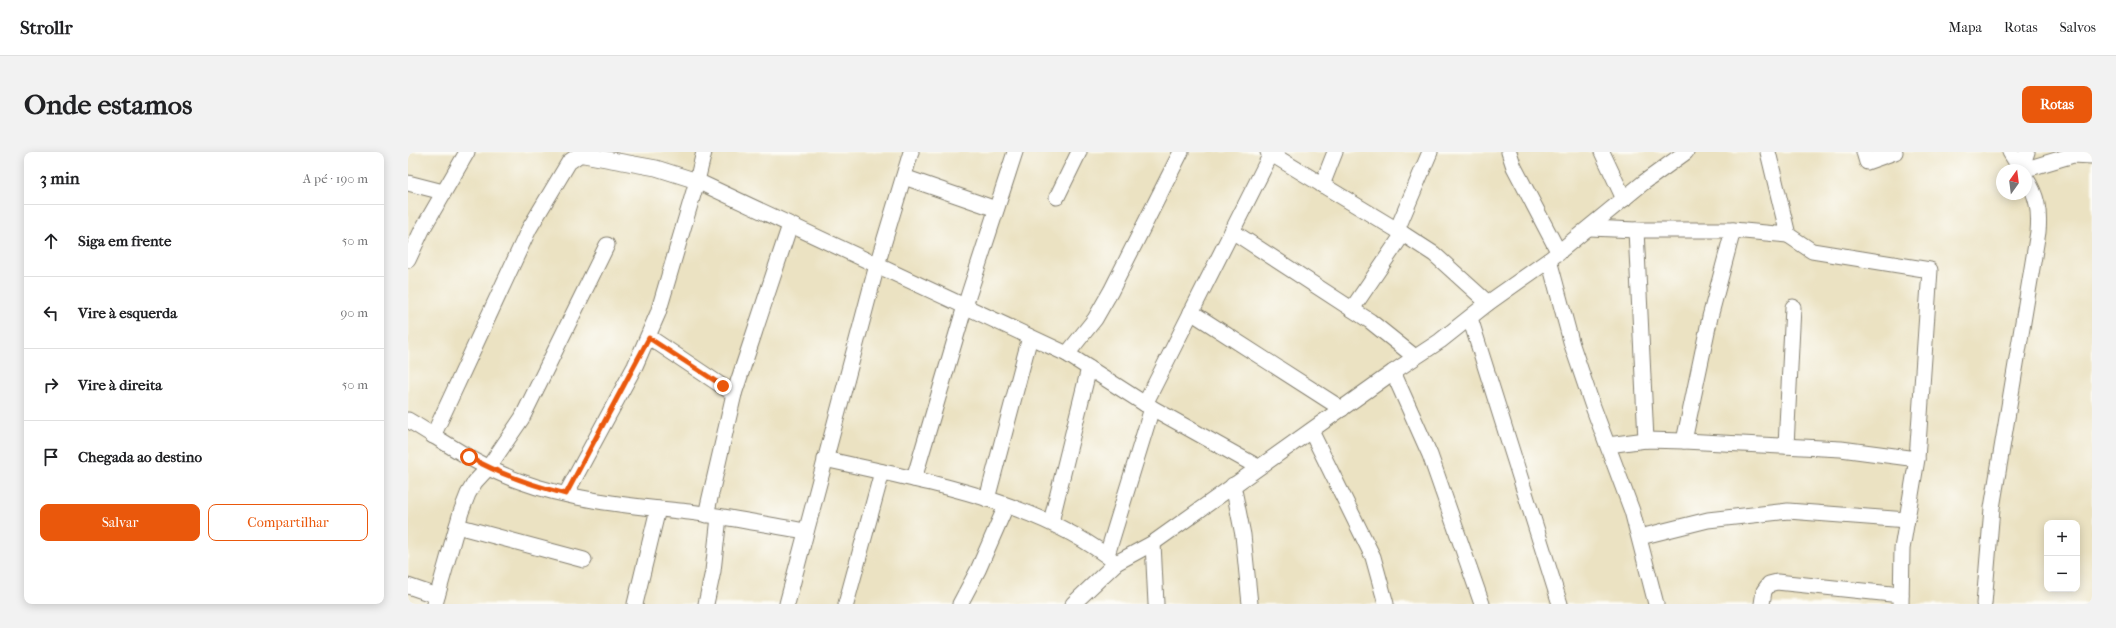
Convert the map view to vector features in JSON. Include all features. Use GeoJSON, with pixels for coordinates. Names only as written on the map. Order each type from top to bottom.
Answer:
{"type":"FeatureCollection","features":[{"type":"Feature","properties":{"kind":"street"},"geometry":{"type":"LineString","coordinates":[[566,494],[649,338],[658,313],[697,181],[704,152]]}},
{"type":"Feature","properties":{"kind":"street"},"geometry":{"type":"LineString","coordinates":[[787,604],[876,265],[911,152]]}},
{"type":"Feature","properties":{"kind":"street"},"geometry":{"type":"LineString","coordinates":[[914,480],[965,306],[1015,152]]}},
{"type":"Feature","properties":{"kind":"street"},"geometry":{"type":"LineString","coordinates":[[1057,197],[1079,152]]}},
{"type":"Feature","properties":{"kind":"street"},"geometry":{"type":"LineString","coordinates":[[1067,354],[1095,319],[1111,291],[1181,152]]}},
{"type":"Feature","properties":{"kind":"street"},"geometry":{"type":"LineString","coordinates":[[1322,185],[1335,152]]}},
{"type":"Feature","properties":{"kind":"street"},"geometry":{"type":"LineString","coordinates":[[1352,309],[1400,232],[1430,152]]}},
{"type":"Feature","properties":{"kind":"street"},"geometry":{"type":"LineString","coordinates":[[1510,152],[1514,167],[1554,256],[1572,345],[1640,537],[1656,604]]}},
{"type":"Feature","properties":{"kind":"street"},"geometry":{"type":"LineString","coordinates":[[1602,152],[1624,199]]}},
{"type":"Feature","properties":{"kind":"street"},"geometry":{"type":"LineString","coordinates":[[1768,152],[1788,235]]}},
{"type":"Feature","properties":{"kind":"street"},"geometry":{"type":"LineString","coordinates":[[1864,152],[1867,162],[1895,152]]}},
{"type":"Feature","properties":{"kind":"street"},"geometry":{"type":"LineString","coordinates":[[2010,152],[2018,164]]}},
{"type":"Feature","properties":{"kind":"street"},"geometry":{"type":"LineString","coordinates":[[2024,164],[2027,152]]}},
{"type":"Feature","properties":{"kind":"street"},"geometry":{"type":"LineString","coordinates":[[408,260],[422,230],[464,153]]}},
{"type":"Feature","properties":{"kind":"street"},"geometry":{"type":"LineString","coordinates":[[1074,604],[1112,559],[1149,406],[1191,312],[1270,153],[1400,232],[1448,266],[1488,303]]}},
{"type":"Feature","properties":{"kind":"street"},"geometry":{"type":"LineString","coordinates":[[433,436],[529,229],[569,162],[579,155],[656,168],[697,181],[790,226],[1067,354],[1149,406],[1258,468]]}},
{"type":"Feature","properties":{"kind":"street"},"geometry":{"type":"LineString","coordinates":[[1112,559],[1153,543],[1393,372],[1415,358],[1590,228],[1676,155]]}},
{"type":"Feature","properties":{"kind":"street"},"geometry":{"type":"LineString","coordinates":[[2032,167],[2073,155],[2092,156]]}},
{"type":"Feature","properties":{"kind":"street"},"geometry":{"type":"LineString","coordinates":[[904,177],[996,210]]}},
{"type":"Feature","properties":{"kind":"street"},"geometry":{"type":"LineString","coordinates":[[408,183],[443,192]]}},
{"type":"Feature","properties":{"kind":"street"},"geometry":{"type":"LineString","coordinates":[[1984,604],[1992,508],[2038,232],[2038,206],[2032,192]]}},
{"type":"Feature","properties":{"kind":"street"},"geometry":{"type":"LineString","coordinates":[[706,604],[713,571],[713,516],[734,394],[790,226]]}},
{"type":"Feature","properties":{"kind":"street"},"geometry":{"type":"LineString","coordinates":[[1590,228],[1636,230],[1733,230],[1788,235],[1812,251],[1930,270],[1917,459],[1902,549],[1901,600],[1777,582],[1769,584],[1764,591],[1762,604]]}},
{"type":"Feature","properties":{"kind":"street"},"geometry":{"type":"LineString","coordinates":[[1636,230],[1646,440]]}},
{"type":"Feature","properties":{"kind":"street"},"geometry":{"type":"LineString","coordinates":[[1684,441],[1710,317],[1733,230]]}},
{"type":"Feature","properties":{"kind":"street"},"geometry":{"type":"LineString","coordinates":[[1232,231],[1352,309],[1396,341],[1415,358]]}},
{"type":"Feature","properties":{"kind":"street"},"geometry":{"type":"LineString","coordinates":[[408,586],[436,600],[457,526],[468,494],[475,482],[488,468],[511,436],[540,383],[607,245]]}},
{"type":"Feature","properties":{"kind":"street"},"geometry":{"type":"LineString","coordinates":[[1786,446],[1793,307]]}},
{"type":"Feature","properties":{"kind":"street"},"geometry":{"type":"LineString","coordinates":[[1191,312],[1342,409]]}},
{"type":"Feature","properties":{"kind":"street"},"geometry":{"type":"LineString","coordinates":[[1470,318],[1560,604]]}},
{"type":"Feature","properties":{"kind":"street"},"geometry":{"type":"LineString","coordinates":[[987,499],[1030,337]]}},
{"type":"Feature","properties":{"kind":"street"},"geometry":{"type":"LineString","coordinates":[[649,338],[734,394]]}},
{"type":"Feature","properties":{"kind":"street"},"geometry":{"type":"LineString","coordinates":[[1051,522],[1089,368]]}},
{"type":"Feature","properties":{"kind":"street"},"geometry":{"type":"LineString","coordinates":[[1393,372],[1430,454],[1482,604]]}},
{"type":"Feature","properties":{"kind":"street"},"geometry":{"type":"LineString","coordinates":[[408,420],[488,468],[521,482],[566,494],[806,531]]}},
{"type":"Feature","properties":{"kind":"street"},"geometry":{"type":"LineString","coordinates":[[1311,431],[1373,557],[1386,604]]}},
{"type":"Feature","properties":{"kind":"street"},"geometry":{"type":"LineString","coordinates":[[1608,445],[1646,440],[1684,441],[1874,452],[1917,459]]}},
{"type":"Feature","properties":{"kind":"street"},"geometry":{"type":"LineString","coordinates":[[825,459],[987,499],[1051,522],[1112,559]]}},
{"type":"Feature","properties":{"kind":"street"},"geometry":{"type":"LineString","coordinates":[[846,604],[882,472]]}},
{"type":"Feature","properties":{"kind":"street"},"geometry":{"type":"LineString","coordinates":[[1233,485],[1243,535],[1250,604]]}},
{"type":"Feature","properties":{"kind":"street"},"geometry":{"type":"LineString","coordinates":[[960,604],[978,570],[1006,506]]}},
{"type":"Feature","properties":{"kind":"street"},"geometry":{"type":"LineString","coordinates":[[635,604],[658,509]]}},
{"type":"Feature","properties":{"kind":"street"},"geometry":{"type":"LineString","coordinates":[[1640,537],[1708,520],[1788,511],[1907,520]]}},
{"type":"Feature","properties":{"kind":"street"},"geometry":{"type":"LineString","coordinates":[[457,526],[584,560]]}},
{"type":"Feature","properties":{"kind":"street"},"geometry":{"type":"LineString","coordinates":[[1153,543],[1156,604]]}},
{"type":"Feature","properties":{"kind":"route"},"geometry":{"type":"LineString","coordinates":[[469,457],[501,474],[521,482],[566,494],[649,338],[723,386]]}}]}
